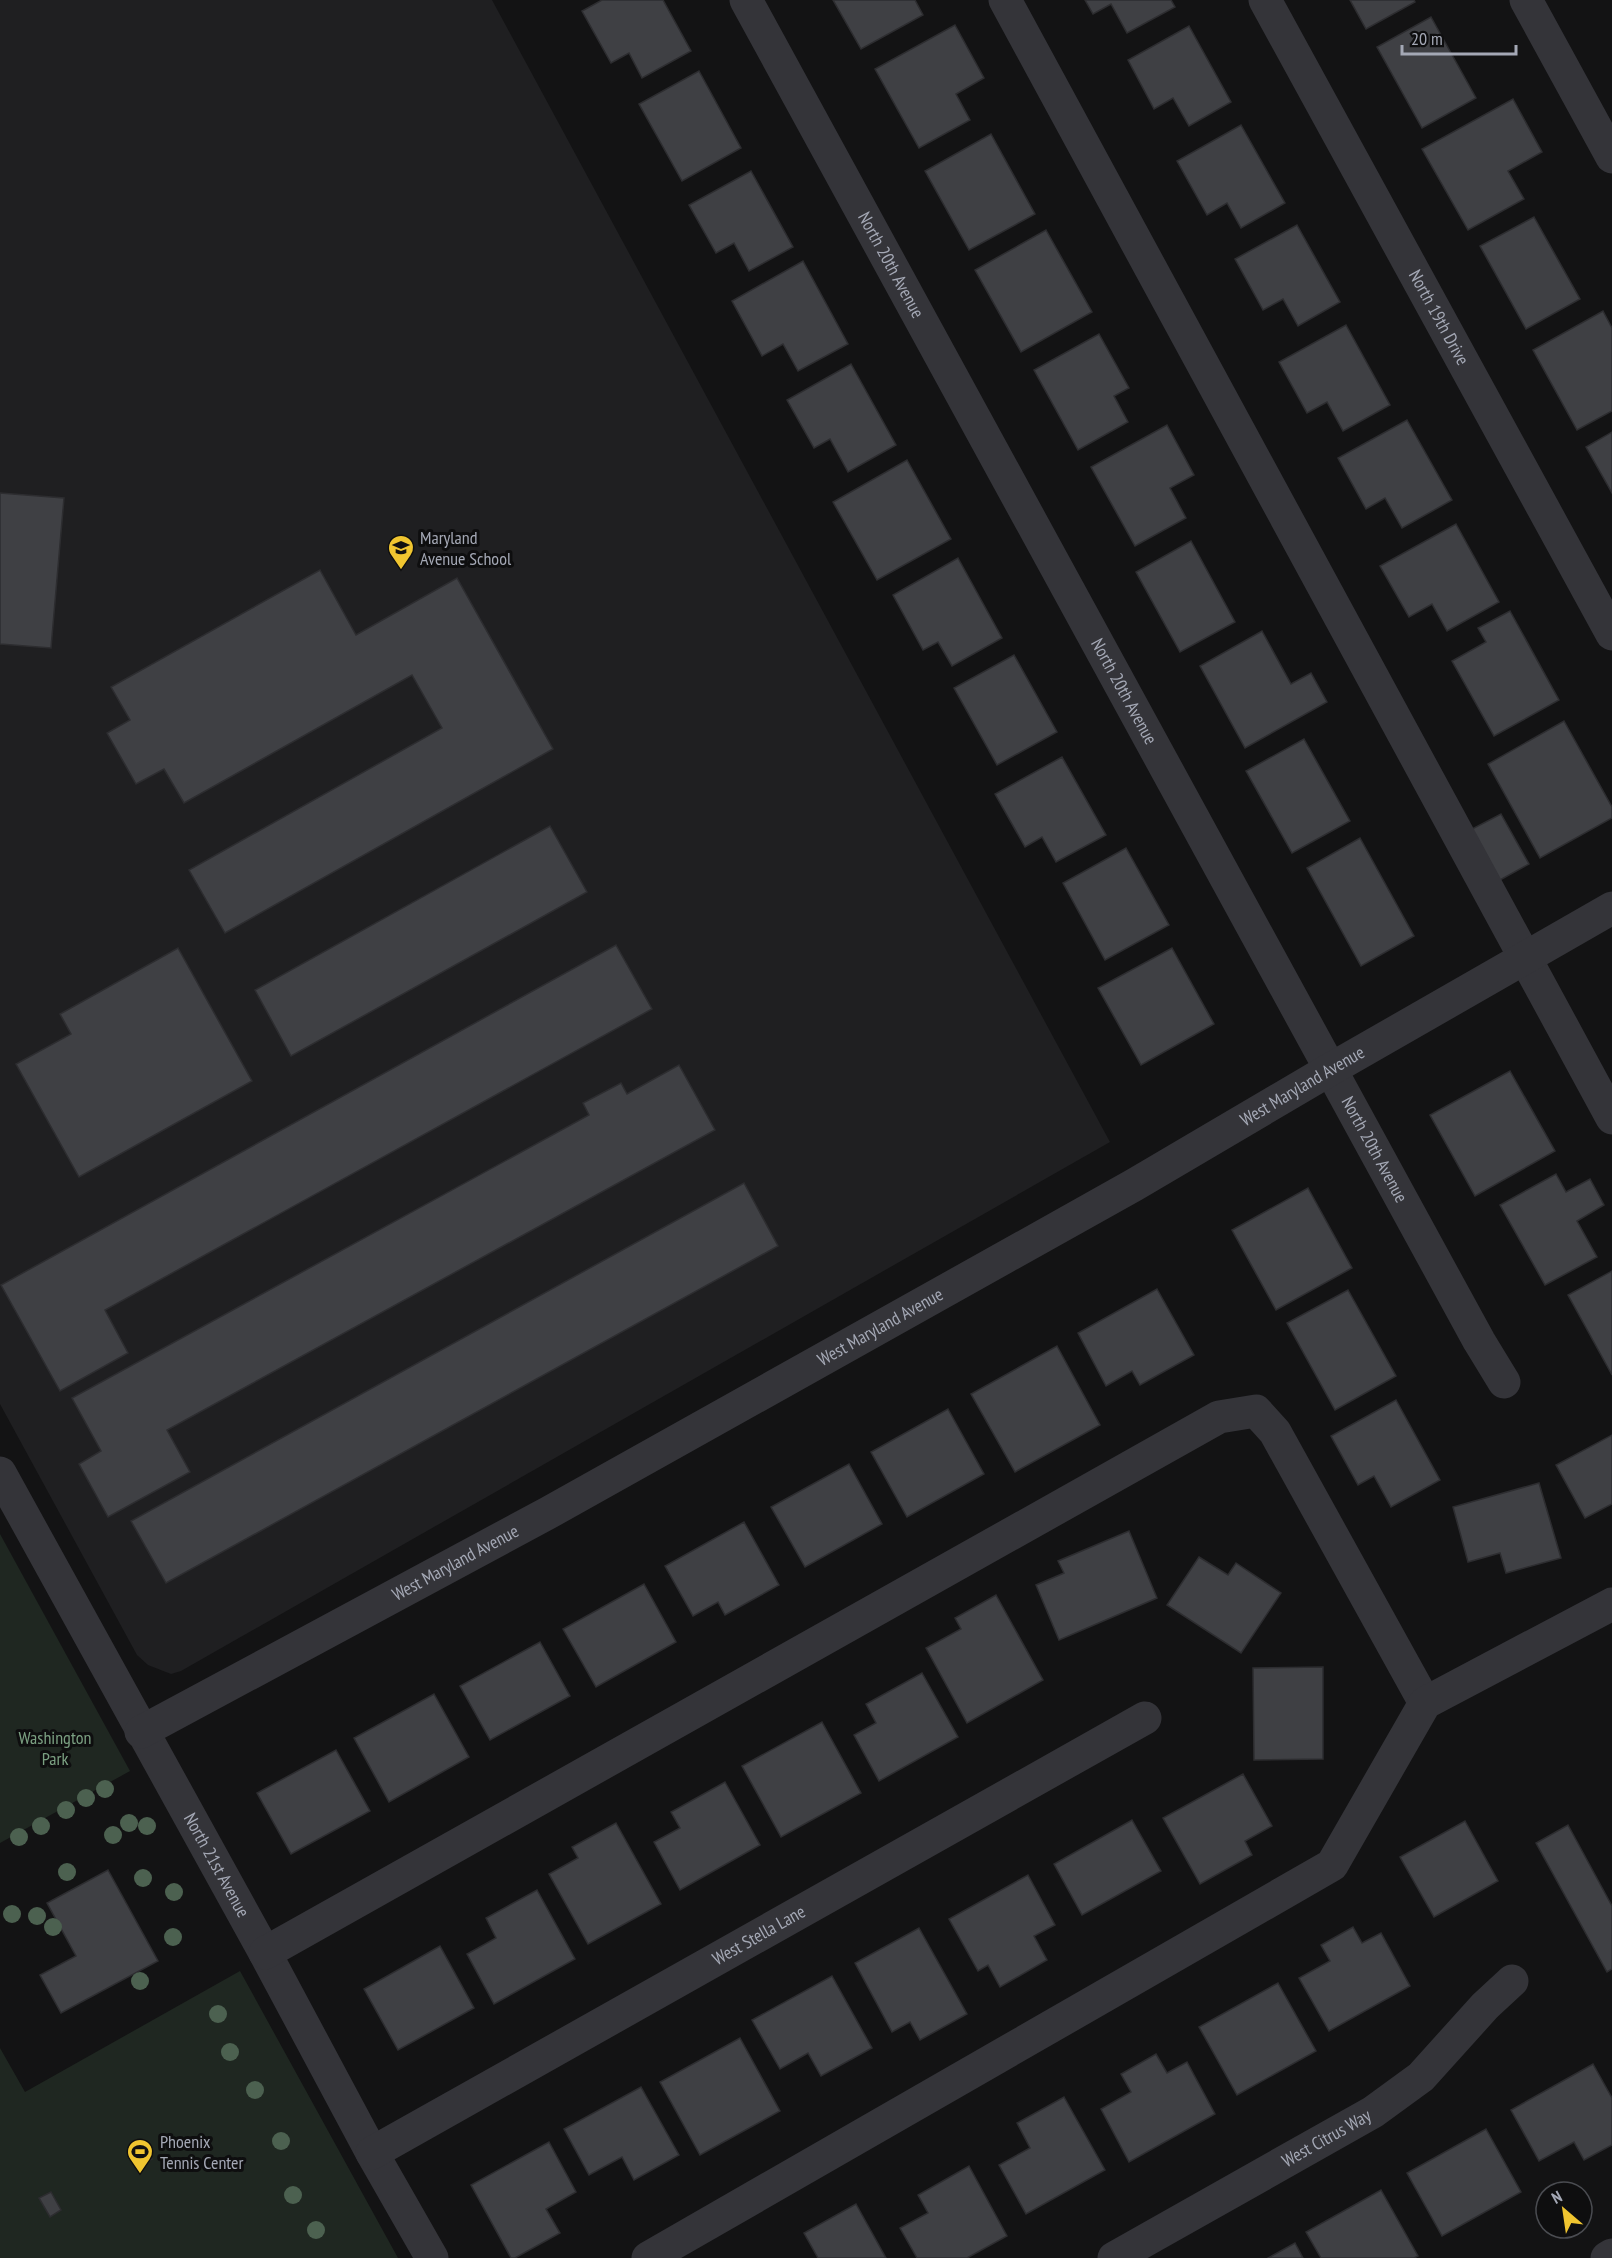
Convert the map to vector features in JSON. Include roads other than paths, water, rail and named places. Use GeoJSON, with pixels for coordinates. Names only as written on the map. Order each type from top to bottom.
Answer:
{"type":"FeatureCollection","features":[{"type":"Feature","properties":{"kind":"street","name":"North 20th Avenue"},"geometry":{"type":"LineString","coordinates":[[746,0],[1479,1341],[1504,1382]]}},
{"type":"Feature","properties":{"kind":"street"},"geometry":{"type":"LineString","coordinates":[[1005,0],[1612,1118]]}},
{"type":"Feature","properties":{"kind":"street","name":"North 19th Drive"},"geometry":{"type":"LineString","coordinates":[[1265,0],[1612,634]]}},
{"type":"Feature","properties":{"kind":"street"},"geometry":{"type":"LineString","coordinates":[[1526,0],[1612,157]]}},
{"type":"Feature","properties":{"kind":"street","name":"West Maryland Avenue"},"geometry":{"type":"LineString","coordinates":[[141,1732],[652,1454],[1134,1185],[1612,908]]}},
{"type":"Feature","properties":{"kind":"street"},"geometry":{"type":"LineString","coordinates":[[265,1953],[1219,1417],[1256,1411],[1275,1432],[1425,1703]]}},
{"type":"Feature","properties":{"kind":"street","name":"North 21st Avenue"},"geometry":{"type":"LineString","coordinates":[[0,1473],[265,1953],[372,2153],[432,2258]]}},
{"type":"Feature","properties":{"kind":"street"},"geometry":{"type":"LineString","coordinates":[[648,2258],[1332,1865],[1425,1703],[1612,1604]]}},
{"type":"Feature","properties":{"kind":"street","name":"West Stella Lane"},"geometry":{"type":"LineString","coordinates":[[372,2153],[1145,1718]]}},
{"type":"Feature","properties":{"kind":"street","name":"West Citrus Way"},"geometry":{"type":"LineString","coordinates":[[1114,2258],[1372,2112],[1421,2078],[1485,2006],[1512,1981]]}},
{"type":"Feature","properties":{"kind":"street"},"geometry":{"type":"LineString","coordinates":[[1607,2258],[1612,2256]]}},
{"type":"Feature","properties":{"kind":"place","name":"Maryland Avenue School"},"geometry":{"type":"Point","coordinates":[401,571]}},
{"type":"Feature","properties":{"kind":"place","name":"Phoenix Tennis Center"},"geometry":{"type":"Point","coordinates":[140,2175]}},
{"type":"Feature","properties":{"kind":"park label","name":"Washington Park"},"geometry":{"type":"Point","coordinates":[55,1748]}}]}
